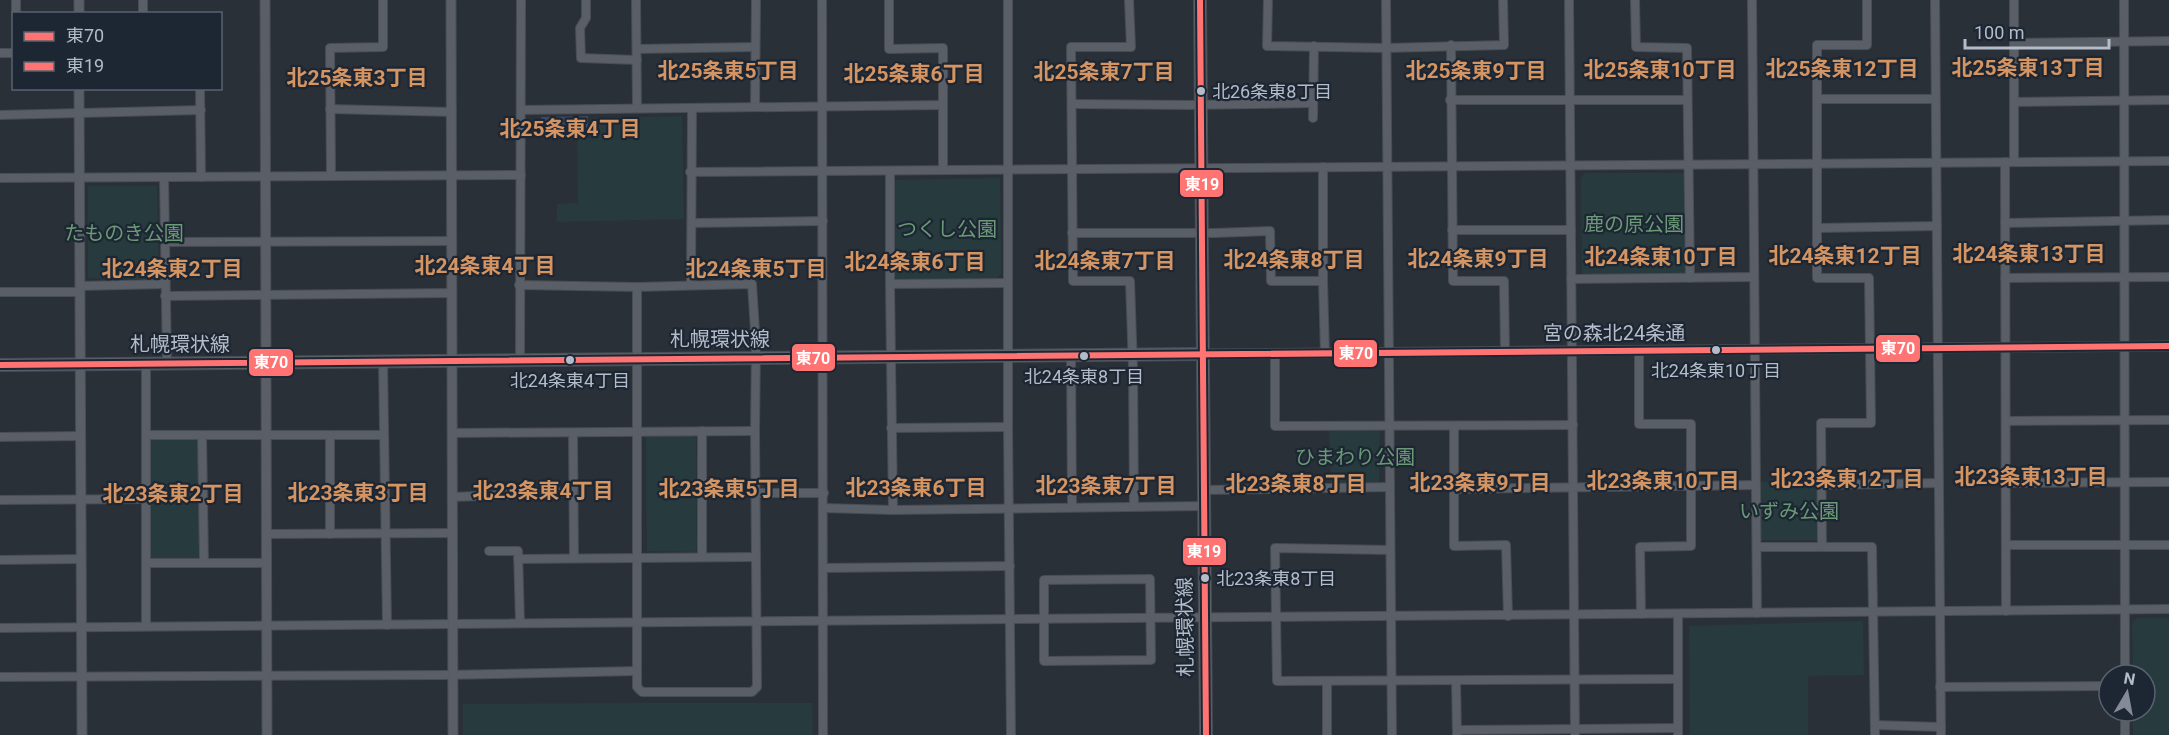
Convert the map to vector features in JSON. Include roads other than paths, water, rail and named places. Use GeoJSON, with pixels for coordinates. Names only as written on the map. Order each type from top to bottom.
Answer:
{"type":"FeatureCollection","features":[{"type":"Feature","properties":{"kind":"main road"},"geometry":{"type":"LineString","coordinates":[[1200,0],[1203,354]]}},
{"type":"Feature","properties":{"kind":"main road","name":"札幌環状線"},"geometry":{"type":"LineString","coordinates":[[0,365],[1203,354],[1206,735]]}},
{"type":"Feature","properties":{"kind":"street"},"geometry":{"type":"LineString","coordinates":[[265,0],[267,735]]}},
{"type":"Feature","properties":{"kind":"street"},"geometry":{"type":"LineString","coordinates":[[331,176],[330,48],[383,47],[383,0]]}},
{"type":"Feature","properties":{"kind":"street"},"geometry":{"type":"LineString","coordinates":[[451,0],[453,735]]}},
{"type":"Feature","properties":{"kind":"street"},"geometry":{"type":"LineString","coordinates":[[520,360],[521,0]]}},
{"type":"Feature","properties":{"kind":"street"},"geometry":{"type":"LineString","coordinates":[[586,0],[586,18],[580,28],[581,58],[637,60]]}},
{"type":"Feature","properties":{"kind":"street"},"geometry":{"type":"LineString","coordinates":[[636,0],[637,108]]}},
{"type":"Feature","properties":{"kind":"street"},"geometry":{"type":"LineString","coordinates":[[755,106],[756,0]]}},
{"type":"Feature","properties":{"kind":"street"},"geometry":{"type":"LineString","coordinates":[[822,0],[823,735]]}},
{"type":"Feature","properties":{"kind":"street"},"geometry":{"type":"LineString","coordinates":[[889,0],[889,49],[943,48],[943,170]]}},
{"type":"Feature","properties":{"kind":"street"},"geometry":{"type":"LineString","coordinates":[[1008,0],[1011,735]]}},
{"type":"Feature","properties":{"kind":"street"},"geometry":{"type":"LineString","coordinates":[[1129,0],[1131,47],[1071,47],[1072,233],[1073,281],[1130,281],[1134,506]]}},
{"type":"Feature","properties":{"kind":"street"},"geometry":{"type":"LineString","coordinates":[[1268,0],[1267,46],[1386,48],[1504,45],[1503,0]]}},
{"type":"Feature","properties":{"kind":"street"},"geometry":{"type":"LineString","coordinates":[[1386,0],[1392,735]]}},
{"type":"Feature","properties":{"kind":"street"},"geometry":{"type":"LineString","coordinates":[[1569,0],[1575,732]]}},
{"type":"Feature","properties":{"kind":"street"},"geometry":{"type":"LineString","coordinates":[[1635,0],[1636,46],[1687,48],[1690,278]]}},
{"type":"Feature","properties":{"kind":"street"},"geometry":{"type":"LineString","coordinates":[[1752,0],[1757,613]]}},
{"type":"Feature","properties":{"kind":"street"},"geometry":{"type":"LineString","coordinates":[[1822,547],[1821,423],[1871,423],[1871,349],[1869,278],[1817,278],[1817,45],[1867,45],[1867,0]]}},
{"type":"Feature","properties":{"kind":"street"},"geometry":{"type":"LineString","coordinates":[[1875,725],[1941,731],[1935,0]]}},
{"type":"Feature","properties":{"kind":"street"},"geometry":{"type":"LineString","coordinates":[[2014,0],[2014,162]]}},
{"type":"Feature","properties":{"kind":"street"},"geometry":{"type":"LineString","coordinates":[[2124,0],[2125,663]]}},
{"type":"Feature","properties":{"kind":"street"},"geometry":{"type":"LineString","coordinates":[[2014,43],[2169,41]]}},
{"type":"Feature","properties":{"kind":"street"},"geometry":{"type":"LineString","coordinates":[[1451,45],[1453,281],[1504,281],[1505,351]]}},
{"type":"Feature","properties":{"kind":"street"},"geometry":{"type":"LineString","coordinates":[[1313,118],[1314,46]]}},
{"type":"Feature","properties":{"kind":"street"},"geometry":{"type":"LineString","coordinates":[[637,49],[754,47]]}},
{"type":"Feature","properties":{"kind":"street"},"geometry":{"type":"LineString","coordinates":[[79,90],[82,735]]}},
{"type":"Feature","properties":{"kind":"street"},"geometry":{"type":"LineString","coordinates":[[200,90],[201,177]]}},
{"type":"Feature","properties":{"kind":"street"},"geometry":{"type":"LineString","coordinates":[[1816,99],[1935,99]]}},
{"type":"Feature","properties":{"kind":"street"},"geometry":{"type":"LineString","coordinates":[[1450,100],[1687,100]]}},
{"type":"Feature","properties":{"kind":"street"},"geometry":{"type":"LineString","coordinates":[[2014,102],[2169,100]]}},
{"type":"Feature","properties":{"kind":"street"},"geometry":{"type":"LineString","coordinates":[[1072,104],[1313,103]]}},
{"type":"Feature","properties":{"kind":"street"},"geometry":{"type":"LineString","coordinates":[[521,110],[943,105]]}},
{"type":"Feature","properties":{"kind":"street"},"geometry":{"type":"LineString","coordinates":[[691,285],[692,108]]}},
{"type":"Feature","properties":{"kind":"street"},"geometry":{"type":"LineString","coordinates":[[330,109],[452,112]]}},
{"type":"Feature","properties":{"kind":"street"},"geometry":{"type":"LineString","coordinates":[[0,115],[201,110]]}},
{"type":"Feature","properties":{"kind":"street"},"geometry":{"type":"LineString","coordinates":[[690,172],[2169,161]]}},
{"type":"Feature","properties":{"kind":"street"},"geometry":{"type":"LineString","coordinates":[[2005,162],[2006,611]]}},
{"type":"Feature","properties":{"kind":"street"},"geometry":{"type":"LineString","coordinates":[[1323,167],[1325,354]]}},
{"type":"Feature","properties":{"kind":"street"},"geometry":{"type":"LineString","coordinates":[[890,171],[893,510]]}},
{"type":"Feature","properties":{"kind":"street"},"geometry":{"type":"LineString","coordinates":[[0,178],[521,175]]}},
{"type":"Feature","properties":{"kind":"street"},"geometry":{"type":"LineString","coordinates":[[164,177],[166,363]]}},
{"type":"Feature","properties":{"kind":"street"},"geometry":{"type":"LineString","coordinates":[[2005,223],[2169,220]]}},
{"type":"Feature","properties":{"kind":"street"},"geometry":{"type":"LineString","coordinates":[[692,223],[823,221]]}},
{"type":"Feature","properties":{"kind":"street"},"geometry":{"type":"LineString","coordinates":[[1818,228],[1937,226]]}},
{"type":"Feature","properties":{"kind":"street"},"geometry":{"type":"LineString","coordinates":[[1452,230],[1571,230]]}},
{"type":"Feature","properties":{"kind":"street"},"geometry":{"type":"LineString","coordinates":[[1072,233],[1270,231],[1271,281],[1323,281]]}},
{"type":"Feature","properties":{"kind":"street"},"geometry":{"type":"LineString","coordinates":[[165,242],[452,241]]}},
{"type":"Feature","properties":{"kind":"street"},"geometry":{"type":"LineString","coordinates":[[2005,278],[2169,277]]}},
{"type":"Feature","properties":{"kind":"street"},"geometry":{"type":"LineString","coordinates":[[1571,279],[1754,278]]}},
{"type":"Feature","properties":{"kind":"street"},"geometry":{"type":"LineString","coordinates":[[890,284],[1008,283]]}},
{"type":"Feature","properties":{"kind":"street"},"geometry":{"type":"LineString","coordinates":[[0,292],[165,284]]}},
{"type":"Feature","properties":{"kind":"street"},"geometry":{"type":"LineString","coordinates":[[519,285],[637,287],[753,284],[756,358],[757,687],[752,692],[642,692],[637,687],[637,287]]}},
{"type":"Feature","properties":{"kind":"street"},"geometry":{"type":"LineString","coordinates":[[165,296],[452,292]]}},
{"type":"Feature","properties":{"kind":"street","name":"宮の森北24条通"},"geometry":{"type":"LineString","coordinates":[[1203,354],[2169,346]]}},
{"type":"Feature","properties":{"kind":"street"},"geometry":{"type":"LineString","coordinates":[[1639,351],[1639,424],[1691,424],[1691,546],[1640,547],[1641,614]]}},
{"type":"Feature","properties":{"kind":"street"},"geometry":{"type":"LineString","coordinates":[[1275,354],[1275,426],[1573,425]]}},
{"type":"Feature","properties":{"kind":"street"},"geometry":{"type":"LineString","coordinates":[[1071,355],[1072,507]]}},
{"type":"Feature","properties":{"kind":"street"},"geometry":{"type":"LineString","coordinates":[[383,361],[387,625]]}},
{"type":"Feature","properties":{"kind":"street"},"geometry":{"type":"LineString","coordinates":[[146,363],[146,626]]}},
{"type":"Feature","properties":{"kind":"street"},"geometry":{"type":"LineString","coordinates":[[2006,421],[2169,420]]}},
{"type":"Feature","properties":{"kind":"street"},"geometry":{"type":"LineString","coordinates":[[1454,426],[1454,546],[1506,545],[1508,616]]}},
{"type":"Feature","properties":{"kind":"street"},"geometry":{"type":"LineString","coordinates":[[891,428],[1008,427]]}},
{"type":"Feature","properties":{"kind":"street"},"geometry":{"type":"LineString","coordinates":[[702,431],[702,557]]}},
{"type":"Feature","properties":{"kind":"street"},"geometry":{"type":"LineString","coordinates":[[453,434],[755,431]]}},
{"type":"Feature","properties":{"kind":"street"},"geometry":{"type":"LineString","coordinates":[[573,433],[574,558]]}},
{"type":"Feature","properties":{"kind":"street"},"geometry":{"type":"LineString","coordinates":[[146,435],[384,435]]}},
{"type":"Feature","properties":{"kind":"street"},"geometry":{"type":"LineString","coordinates":[[202,435],[204,563]]}},
{"type":"Feature","properties":{"kind":"street"},"geometry":{"type":"LineString","coordinates":[[330,435],[330,534]]}},
{"type":"Feature","properties":{"kind":"street"},"geometry":{"type":"LineString","coordinates":[[0,437],[81,436]]}},
{"type":"Feature","properties":{"kind":"street"},"geometry":{"type":"LineString","coordinates":[[2006,483],[2169,482]]}},
{"type":"Feature","properties":{"kind":"street"},"geometry":{"type":"LineString","coordinates":[[1821,485],[1939,483]]}},
{"type":"Feature","properties":{"kind":"street"},"geometry":{"type":"LineString","coordinates":[[1455,489],[1756,485]]}},
{"type":"Feature","properties":{"kind":"street"},"geometry":{"type":"LineString","coordinates":[[1204,490],[1389,488]]}},
{"type":"Feature","properties":{"kind":"street"},"geometry":{"type":"LineString","coordinates":[[453,497],[573,492]]}},
{"type":"Feature","properties":{"kind":"street"},"geometry":{"type":"LineString","coordinates":[[755,493],[824,493]]}},
{"type":"Feature","properties":{"kind":"street"},"geometry":{"type":"LineString","coordinates":[[0,500],[146,499]]}},
{"type":"Feature","properties":{"kind":"street"},"geometry":{"type":"LineString","coordinates":[[824,508],[893,510],[1204,506]]}},
{"type":"Feature","properties":{"kind":"street"},"geometry":{"type":"LineString","coordinates":[[267,534],[453,533]]}},
{"type":"Feature","properties":{"kind":"street"},"geometry":{"type":"LineString","coordinates":[[2006,545],[2169,545]]}},
{"type":"Feature","properties":{"kind":"street"},"geometry":{"type":"LineString","coordinates":[[1756,547],[1872,547],[1875,735]]}},
{"type":"Feature","properties":{"kind":"street"},"geometry":{"type":"LineString","coordinates":[[1390,550],[1275,548],[1277,681],[1678,679]]}},
{"type":"Feature","properties":{"kind":"street"},"geometry":{"type":"LineString","coordinates":[[489,551],[518,551],[520,623]]}},
{"type":"Feature","properties":{"kind":"street"},"geometry":{"type":"LineString","coordinates":[[518,559],[756,557]]}},
{"type":"Feature","properties":{"kind":"street"},"geometry":{"type":"LineString","coordinates":[[0,560],[81,559]]}},
{"type":"Feature","properties":{"kind":"street"},"geometry":{"type":"LineString","coordinates":[[146,563],[267,563]]}},
{"type":"Feature","properties":{"kind":"street"},"geometry":{"type":"LineString","coordinates":[[824,568],[1010,566]]}},
{"type":"Feature","properties":{"kind":"street"},"geometry":{"type":"LineString","coordinates":[[1150,579],[1151,617],[1151,660],[1044,661],[1044,580],[1150,579]]}},
{"type":"Feature","properties":{"kind":"street"},"geometry":{"type":"LineString","coordinates":[[0,628],[2169,609]]}},
{"type":"Feature","properties":{"kind":"street"},"geometry":{"type":"LineString","coordinates":[[1456,680],[1457,733],[1678,732],[1678,614]]}},
{"type":"Feature","properties":{"kind":"street"},"geometry":{"type":"LineString","coordinates":[[0,677],[453,675],[637,671]]}},
{"type":"Feature","properties":{"kind":"street"},"geometry":{"type":"LineString","coordinates":[[1327,681],[1327,735]]}},
{"type":"Feature","properties":{"kind":"street"},"geometry":{"type":"LineString","coordinates":[[1940,687],[2097,686]]}},
{"type":"Feature","properties":{"kind":"water"},"geometry":{"type":"Polygon","coordinates":[[[588,116],[588,134],[541,135],[541,117],[588,116]]]}},
{"type":"Feature","properties":{"kind":"place","name":"北26条東8丁目"},"geometry":{"type":"Point","coordinates":[1201,91]}},
{"type":"Feature","properties":{"kind":"place","name":"北24条東10丁目"},"geometry":{"type":"Point","coordinates":[1716,350]}},
{"type":"Feature","properties":{"kind":"place","name":"北24条東8丁目"},"geometry":{"type":"Point","coordinates":[1084,356]}},
{"type":"Feature","properties":{"kind":"place","name":"北24条東4丁目"},"geometry":{"type":"Point","coordinates":[570,360]}},
{"type":"Feature","properties":{"kind":"place","name":"北23条東8丁目"},"geometry":{"type":"Point","coordinates":[1205,578]}},
{"type":"Feature","properties":{"kind":"district","name":"北25条東13丁目"},"geometry":{"type":"Point","coordinates":[2028,68]}},
{"type":"Feature","properties":{"kind":"district","name":"北25条東12丁目"},"geometry":{"type":"Point","coordinates":[1842,69]}},
{"type":"Feature","properties":{"kind":"district","name":"北25条東10丁目"},"geometry":{"type":"Point","coordinates":[1660,70]}},
{"type":"Feature","properties":{"kind":"district","name":"北25条東5丁目"},"geometry":{"type":"Point","coordinates":[728,71]}},
{"type":"Feature","properties":{"kind":"district","name":"北25条東9丁目"},"geometry":{"type":"Point","coordinates":[1476,71]}},
{"type":"Feature","properties":{"kind":"district","name":"北25条東7丁目"},"geometry":{"type":"Point","coordinates":[1104,72]}},
{"type":"Feature","properties":{"kind":"district","name":"北25条東6丁目"},"geometry":{"type":"Point","coordinates":[914,74]}},
{"type":"Feature","properties":{"kind":"district","name":"北25条東3丁目"},"geometry":{"type":"Point","coordinates":[357,78]}},
{"type":"Feature","properties":{"kind":"district","name":"北25条東4丁目"},"geometry":{"type":"Point","coordinates":[570,129]}},
{"type":"Feature","properties":{"kind":"district","name":"北24条東13丁目"},"geometry":{"type":"Point","coordinates":[2029,254]}},
{"type":"Feature","properties":{"kind":"district","name":"北24条東12丁目"},"geometry":{"type":"Point","coordinates":[1845,256]}},
{"type":"Feature","properties":{"kind":"district","name":"北24条東10丁目"},"geometry":{"type":"Point","coordinates":[1661,257]}},
{"type":"Feature","properties":{"kind":"district","name":"北24条東9丁目"},"geometry":{"type":"Point","coordinates":[1478,259]}},
{"type":"Feature","properties":{"kind":"district","name":"北24条東8丁目"},"geometry":{"type":"Point","coordinates":[1294,260]}},
{"type":"Feature","properties":{"kind":"district","name":"北24条東7丁目"},"geometry":{"type":"Point","coordinates":[1105,261]}},
{"type":"Feature","properties":{"kind":"district","name":"北24条東6丁目"},"geometry":{"type":"Point","coordinates":[915,262]}},
{"type":"Feature","properties":{"kind":"district","name":"北24条東4丁目"},"geometry":{"type":"Point","coordinates":[485,266]}},
{"type":"Feature","properties":{"kind":"district","name":"北24条東2丁目"},"geometry":{"type":"Point","coordinates":[172,269]}},
{"type":"Feature","properties":{"kind":"district","name":"北24条東5丁目"},"geometry":{"type":"Point","coordinates":[756,269]}},
{"type":"Feature","properties":{"kind":"district","name":"北23条東13丁目"},"geometry":{"type":"Point","coordinates":[2031,477]}},
{"type":"Feature","properties":{"kind":"district","name":"北23条東12丁目"},"geometry":{"type":"Point","coordinates":[1847,479]}},
{"type":"Feature","properties":{"kind":"district","name":"北23条東10丁目"},"geometry":{"type":"Point","coordinates":[1663,481]}},
{"type":"Feature","properties":{"kind":"district","name":"北23条東9丁目"},"geometry":{"type":"Point","coordinates":[1480,483]}},
{"type":"Feature","properties":{"kind":"district","name":"北23条東8丁目"},"geometry":{"type":"Point","coordinates":[1296,484]}},
{"type":"Feature","properties":{"kind":"district","name":"北23条東7丁目"},"geometry":{"type":"Point","coordinates":[1106,486]}},
{"type":"Feature","properties":{"kind":"district","name":"北23条東6丁目"},"geometry":{"type":"Point","coordinates":[916,488]}},
{"type":"Feature","properties":{"kind":"district","name":"北23条東5丁目"},"geometry":{"type":"Point","coordinates":[729,489]}},
{"type":"Feature","properties":{"kind":"district","name":"北23条東4丁目"},"geometry":{"type":"Point","coordinates":[543,491]}},
{"type":"Feature","properties":{"kind":"district","name":"北23条東3丁目"},"geometry":{"type":"Point","coordinates":[358,493]}},
{"type":"Feature","properties":{"kind":"district","name":"北23条東2丁目"},"geometry":{"type":"Point","coordinates":[173,494]}},
{"type":"Feature","properties":{"kind":"park label","name":"鹿の原公園"},"geometry":{"type":"Point","coordinates":[1634,224]}},
{"type":"Feature","properties":{"kind":"park label","name":"つくし公園"},"geometry":{"type":"Point","coordinates":[947,229]}},
{"type":"Feature","properties":{"kind":"park label","name":"たものき公園"},"geometry":{"type":"Point","coordinates":[124,233]}},
{"type":"Feature","properties":{"kind":"park label","name":"ひまわり公園"},"geometry":{"type":"Point","coordinates":[1355,457]}},
{"type":"Feature","properties":{"kind":"park label","name":"いずみ公園"},"geometry":{"type":"Point","coordinates":[1789,511]}}]}
